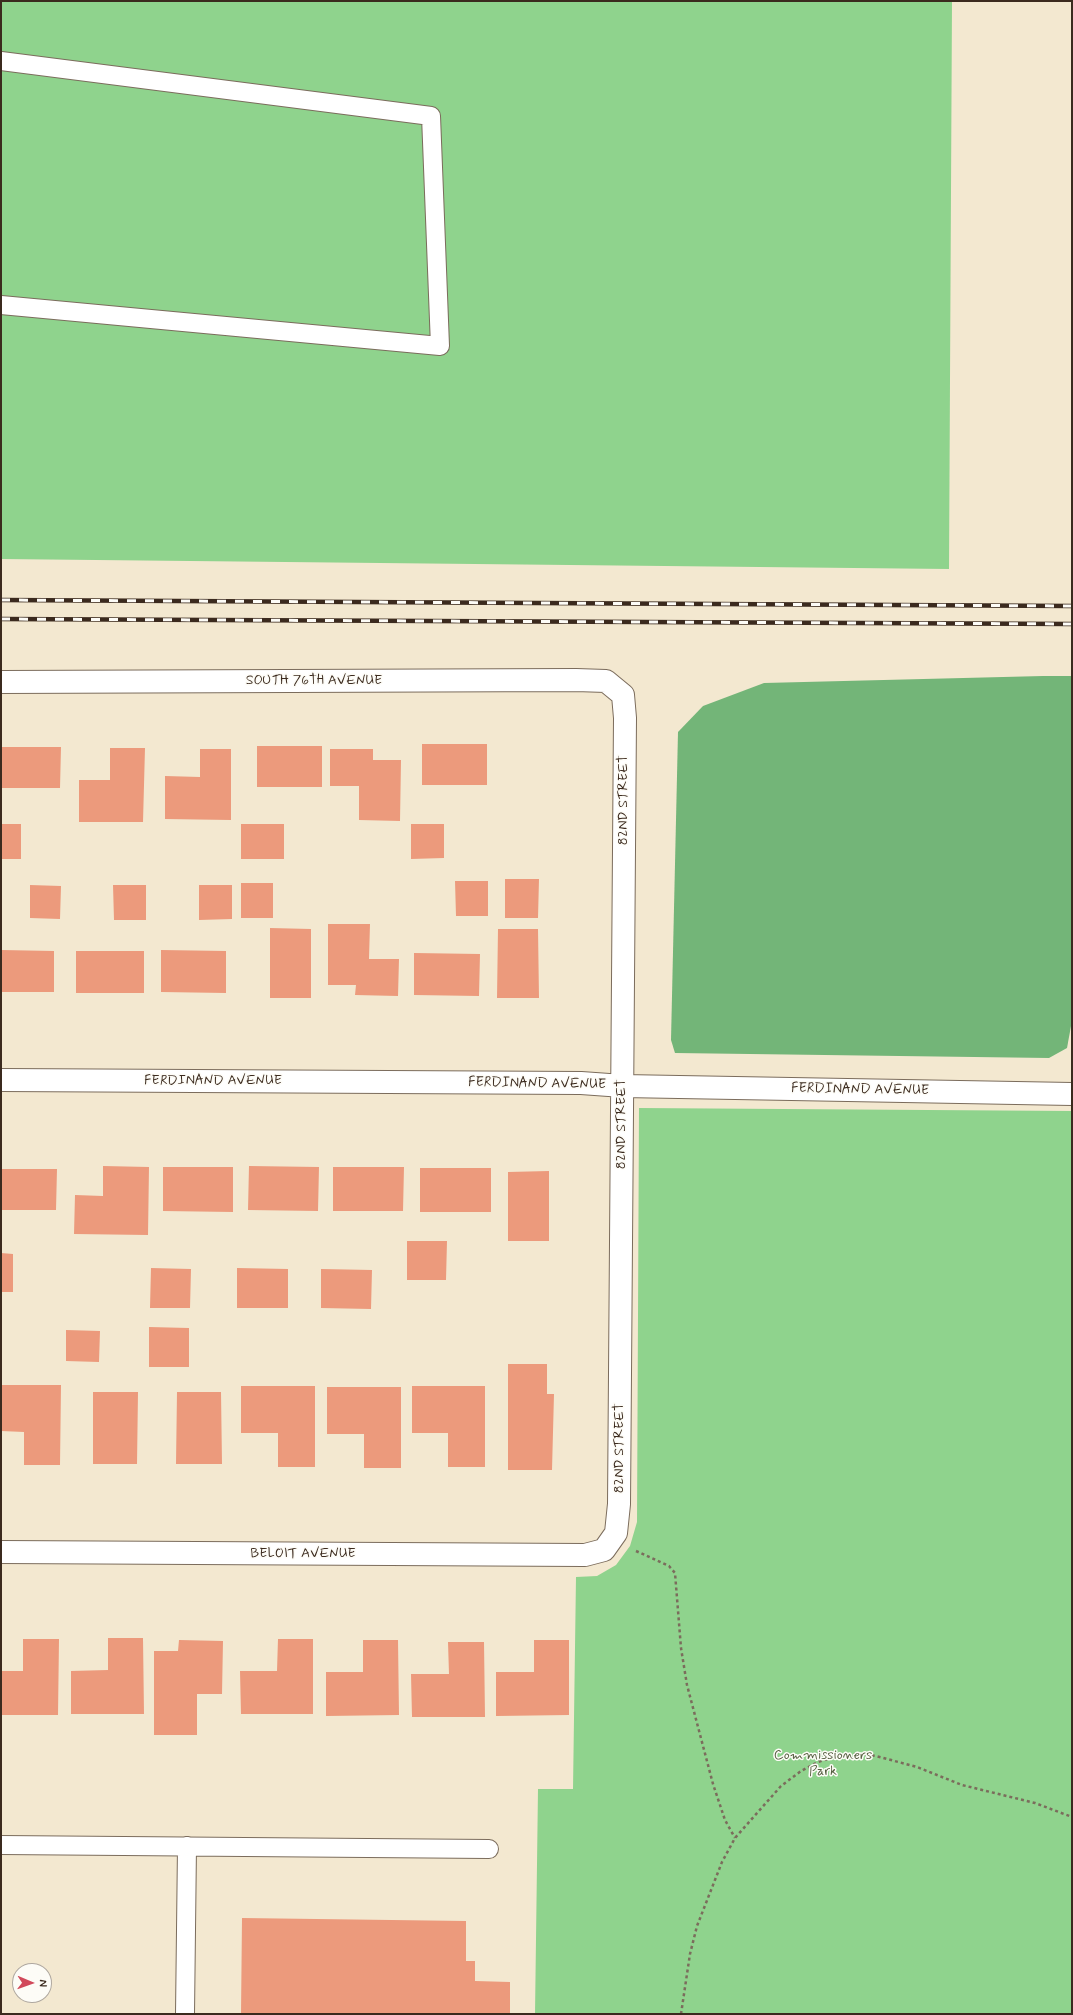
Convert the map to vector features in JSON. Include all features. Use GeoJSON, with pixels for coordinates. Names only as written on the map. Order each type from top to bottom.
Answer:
{"type":"FeatureCollection","features":[{"type":"Feature","properties":{"kind":"street","name":"SOUTH 76TH AVENUE"},"geometry":{"type":"LineString","coordinates":[[1,682],[576,680],[606,681],[623,695]]}},
{"type":"Feature","properties":{"kind":"street","name":"82ND STREET"},"geometry":{"type":"LineString","coordinates":[[610,1541],[619,1504],[625,726],[623,695]]}},
{"type":"Feature","properties":{"kind":"street","name":"FERDINAND AVENUE"},"geometry":{"type":"LineString","coordinates":[[1,1080],[573,1083],[622,1086],[1072,1094]]}},
{"type":"Feature","properties":{"kind":"street","name":"BELOIT AVENUE"},"geometry":{"type":"LineString","coordinates":[[1,1552],[585,1556],[610,1541]]}},
{"type":"Feature","properties":{"kind":"lane"},"geometry":{"type":"LineString","coordinates":[[1,60],[431,116],[440,346],[1,305]]}},
{"type":"Feature","properties":{"kind":"lane"},"geometry":{"type":"LineString","coordinates":[[1,1845],[489,1849]]}},
{"type":"Feature","properties":{"kind":"lane"},"geometry":{"type":"LineString","coordinates":[[185,2014],[187,1846]]}},
{"type":"Feature","properties":{"kind":"path"},"geometry":{"type":"LineString","coordinates":[[610,1541],[669,1566],[676,1573],[681,1648],[686,1685],[713,1784],[725,1820],[735,1838]]}},
{"type":"Feature","properties":{"kind":"path"},"geometry":{"type":"LineString","coordinates":[[681,2014],[690,1954],[697,1926],[722,1862],[735,1838],[781,1786],[800,1771],[818,1762],[837,1756],[856,1754],[893,1760],[917,1767],[962,1785],[1034,1803],[1072,1817]]}},
{"type":"Feature","properties":{"kind":"green space"},"geometry":{"type":"Polygon","coordinates":[[[1,1],[952,1],[949,569],[1,559],[1,1]]]}},
{"type":"Feature","properties":{"kind":"green space"},"geometry":{"type":"Polygon","coordinates":[[[1072,676],[1071,1026],[1067,1048],[1049,1058],[675,1053],[671,1040],[678,732],[703,706],[764,683],[1072,676]]]}},
{"type":"Feature","properties":{"kind":"green space","name":"Commissioners Park"},"geometry":{"type":"Polygon","coordinates":[[[639,1108],[1072,1111],[1072,2014],[535,2014],[538,1789],[573,1789],[576,1577],[597,1576],[616,1565],[630,1546],[637,1522],[639,1108]]]}},
{"type":"Feature","properties":{"kind":"building"},"geometry":{"type":"Polygon","coordinates":[[[422,744],[487,744],[487,785],[422,785],[422,744]]]}},
{"type":"Feature","properties":{"kind":"building"},"geometry":{"type":"Polygon","coordinates":[[[257,746],[322,746],[322,787],[257,787],[257,746]]]}},
{"type":"Feature","properties":{"kind":"building"},"geometry":{"type":"Polygon","coordinates":[[[1,747],[61,747],[60,788],[1,788],[1,747]]]}},
{"type":"Feature","properties":{"kind":"building"},"geometry":{"type":"Polygon","coordinates":[[[110,748],[145,748],[143,822],[79,822],[79,780],[110,780],[110,748]]]}},
{"type":"Feature","properties":{"kind":"building"},"geometry":{"type":"Polygon","coordinates":[[[200,749],[231,749],[231,820],[165,819],[165,776],[200,777],[200,749]]]}},
{"type":"Feature","properties":{"kind":"building"},"geometry":{"type":"Polygon","coordinates":[[[330,749],[373,749],[373,760],[401,760],[400,821],[359,820],[359,786],[330,786],[330,749]]]}},
{"type":"Feature","properties":{"kind":"building"},"geometry":{"type":"Polygon","coordinates":[[[1,824],[21,824],[21,859],[1,859],[1,824]]]}},
{"type":"Feature","properties":{"kind":"building"},"geometry":{"type":"Polygon","coordinates":[[[241,824],[284,824],[284,859],[241,859],[241,824]]]}},
{"type":"Feature","properties":{"kind":"building"},"geometry":{"type":"Polygon","coordinates":[[[411,824],[444,824],[444,858],[411,859],[411,824]]]}},
{"type":"Feature","properties":{"kind":"building"},"geometry":{"type":"Polygon","coordinates":[[[505,879],[539,879],[538,918],[505,918],[505,879]]]}},
{"type":"Feature","properties":{"kind":"building"},"geometry":{"type":"Polygon","coordinates":[[[455,881],[488,881],[488,916],[456,916],[455,881]]]}},
{"type":"Feature","properties":{"kind":"building"},"geometry":{"type":"Polygon","coordinates":[[[241,883],[273,883],[273,918],[241,918],[241,883]]]}},
{"type":"Feature","properties":{"kind":"building"},"geometry":{"type":"Polygon","coordinates":[[[30,885],[61,886],[60,919],[30,918],[30,885]]]}},
{"type":"Feature","properties":{"kind":"building"},"geometry":{"type":"Polygon","coordinates":[[[113,885],[146,885],[146,920],[114,920],[113,885]]]}},
{"type":"Feature","properties":{"kind":"building"},"geometry":{"type":"Polygon","coordinates":[[[199,885],[232,885],[232,919],[199,920],[199,885]]]}},
{"type":"Feature","properties":{"kind":"building"},"geometry":{"type":"Polygon","coordinates":[[[328,924],[370,924],[369,959],[399,959],[398,996],[355,995],[356,985],[328,985],[328,924]]]}},
{"type":"Feature","properties":{"kind":"building"},"geometry":{"type":"Polygon","coordinates":[[[270,928],[311,929],[311,998],[270,998],[270,928]]]}},
{"type":"Feature","properties":{"kind":"building"},"geometry":{"type":"Polygon","coordinates":[[[498,929],[538,929],[539,998],[497,998],[498,929]]]}},
{"type":"Feature","properties":{"kind":"building"},"geometry":{"type":"Polygon","coordinates":[[[1,950],[54,951],[54,992],[1,992],[1,950]]]}},
{"type":"Feature","properties":{"kind":"building"},"geometry":{"type":"Polygon","coordinates":[[[161,950],[226,951],[226,993],[161,992],[161,950]]]}},
{"type":"Feature","properties":{"kind":"building"},"geometry":{"type":"Polygon","coordinates":[[[76,951],[144,951],[144,993],[76,993],[76,951]]]}},
{"type":"Feature","properties":{"kind":"building"},"geometry":{"type":"Polygon","coordinates":[[[414,953],[480,954],[479,996],[414,995],[414,953]]]}},
{"type":"Feature","properties":{"kind":"building"},"geometry":{"type":"Polygon","coordinates":[[[103,1166],[149,1167],[148,1235],[74,1234],[75,1195],[103,1196],[103,1166]]]}},
{"type":"Feature","properties":{"kind":"building"},"geometry":{"type":"Polygon","coordinates":[[[249,1166],[319,1167],[318,1211],[248,1210],[249,1166]]]}},
{"type":"Feature","properties":{"kind":"building"},"geometry":{"type":"Polygon","coordinates":[[[163,1167],[233,1167],[233,1212],[163,1211],[163,1167]]]}},
{"type":"Feature","properties":{"kind":"building"},"geometry":{"type":"Polygon","coordinates":[[[333,1167],[404,1167],[403,1211],[333,1211],[333,1167]]]}},
{"type":"Feature","properties":{"kind":"building"},"geometry":{"type":"Polygon","coordinates":[[[420,1168],[491,1168],[491,1212],[420,1212],[420,1168]]]}},
{"type":"Feature","properties":{"kind":"building"},"geometry":{"type":"Polygon","coordinates":[[[1,1169],[57,1169],[56,1210],[1,1210],[1,1169]]]}},
{"type":"Feature","properties":{"kind":"building"},"geometry":{"type":"Polygon","coordinates":[[[549,1171],[549,1241],[508,1241],[508,1172],[549,1171]]]}},
{"type":"Feature","properties":{"kind":"building"},"geometry":{"type":"Polygon","coordinates":[[[407,1241],[447,1241],[446,1280],[407,1280],[407,1241]]]}},
{"type":"Feature","properties":{"kind":"building"},"geometry":{"type":"Polygon","coordinates":[[[1,1253],[13,1254],[13,1292],[1,1292],[1,1253]]]}},
{"type":"Feature","properties":{"kind":"building"},"geometry":{"type":"Polygon","coordinates":[[[151,1268],[191,1269],[190,1308],[150,1308],[151,1268]]]}},
{"type":"Feature","properties":{"kind":"building"},"geometry":{"type":"Polygon","coordinates":[[[237,1268],[288,1269],[288,1308],[237,1308],[237,1268]]]}},
{"type":"Feature","properties":{"kind":"building"},"geometry":{"type":"Polygon","coordinates":[[[321,1269],[372,1270],[371,1309],[321,1308],[321,1269]]]}},
{"type":"Feature","properties":{"kind":"building"},"geometry":{"type":"Polygon","coordinates":[[[149,1327],[189,1328],[189,1367],[149,1367],[149,1327]]]}},
{"type":"Feature","properties":{"kind":"building"},"geometry":{"type":"Polygon","coordinates":[[[66,1330],[100,1331],[99,1362],[66,1361],[66,1330]]]}},
{"type":"Feature","properties":{"kind":"building"},"geometry":{"type":"Polygon","coordinates":[[[508,1364],[547,1364],[547,1394],[554,1394],[552,1470],[508,1470],[508,1364]]]}},
{"type":"Feature","properties":{"kind":"building"},"geometry":{"type":"Polygon","coordinates":[[[1,1385],[61,1385],[60,1465],[24,1465],[24,1432],[1,1431],[1,1385]]]}},
{"type":"Feature","properties":{"kind":"building"},"geometry":{"type":"Polygon","coordinates":[[[241,1386],[315,1386],[315,1467],[278,1467],[278,1433],[241,1433],[241,1386]]]}},
{"type":"Feature","properties":{"kind":"building"},"geometry":{"type":"Polygon","coordinates":[[[412,1386],[485,1386],[485,1467],[448,1467],[448,1433],[412,1433],[412,1386]]]}},
{"type":"Feature","properties":{"kind":"building"},"geometry":{"type":"Polygon","coordinates":[[[327,1387],[401,1387],[401,1468],[364,1468],[364,1434],[327,1434],[327,1387]]]}},
{"type":"Feature","properties":{"kind":"building"},"geometry":{"type":"Polygon","coordinates":[[[93,1392],[138,1392],[137,1464],[93,1464],[93,1392]]]}},
{"type":"Feature","properties":{"kind":"building"},"geometry":{"type":"Polygon","coordinates":[[[177,1392],[221,1392],[222,1464],[176,1464],[177,1392]]]}},
{"type":"Feature","properties":{"kind":"building"},"geometry":{"type":"Polygon","coordinates":[[[108,1638],[143,1638],[144,1714],[71,1714],[71,1671],[108,1670],[108,1638]]]}},
{"type":"Feature","properties":{"kind":"building"},"geometry":{"type":"Polygon","coordinates":[[[23,1639],[59,1639],[58,1715],[1,1715],[1,1671],[23,1671],[23,1639]]]}},
{"type":"Feature","properties":{"kind":"building"},"geometry":{"type":"Polygon","coordinates":[[[278,1639],[313,1639],[313,1714],[241,1714],[240,1671],[277,1671],[278,1639]]]}},
{"type":"Feature","properties":{"kind":"building"},"geometry":{"type":"Polygon","coordinates":[[[179,1640],[223,1641],[222,1694],[197,1694],[197,1735],[154,1735],[154,1651],[178,1651],[179,1640]]]}},
{"type":"Feature","properties":{"kind":"building"},"geometry":{"type":"Polygon","coordinates":[[[363,1640],[398,1640],[399,1715],[326,1716],[326,1672],[363,1672],[363,1640]]]}},
{"type":"Feature","properties":{"kind":"building"},"geometry":{"type":"Polygon","coordinates":[[[534,1640],[569,1640],[569,1715],[496,1716],[496,1672],[534,1672],[534,1640]]]}},
{"type":"Feature","properties":{"kind":"building"},"geometry":{"type":"Polygon","coordinates":[[[448,1642],[484,1642],[485,1717],[412,1717],[411,1674],[449,1674],[448,1642]]]}},
{"type":"Feature","properties":{"kind":"building"},"geometry":{"type":"Polygon","coordinates":[[[242,1918],[466,1921],[466,1961],[475,1961],[475,1981],[510,1982],[510,2014],[241,2014],[242,1918]]]}},
{"type":"Feature","properties":{"kind":"railway"},"geometry":{"type":"LineString","coordinates":[[1,600],[1072,606]]}},
{"type":"Feature","properties":{"kind":"railway"},"geometry":{"type":"LineString","coordinates":[[1,619],[1072,624]]}}]}
